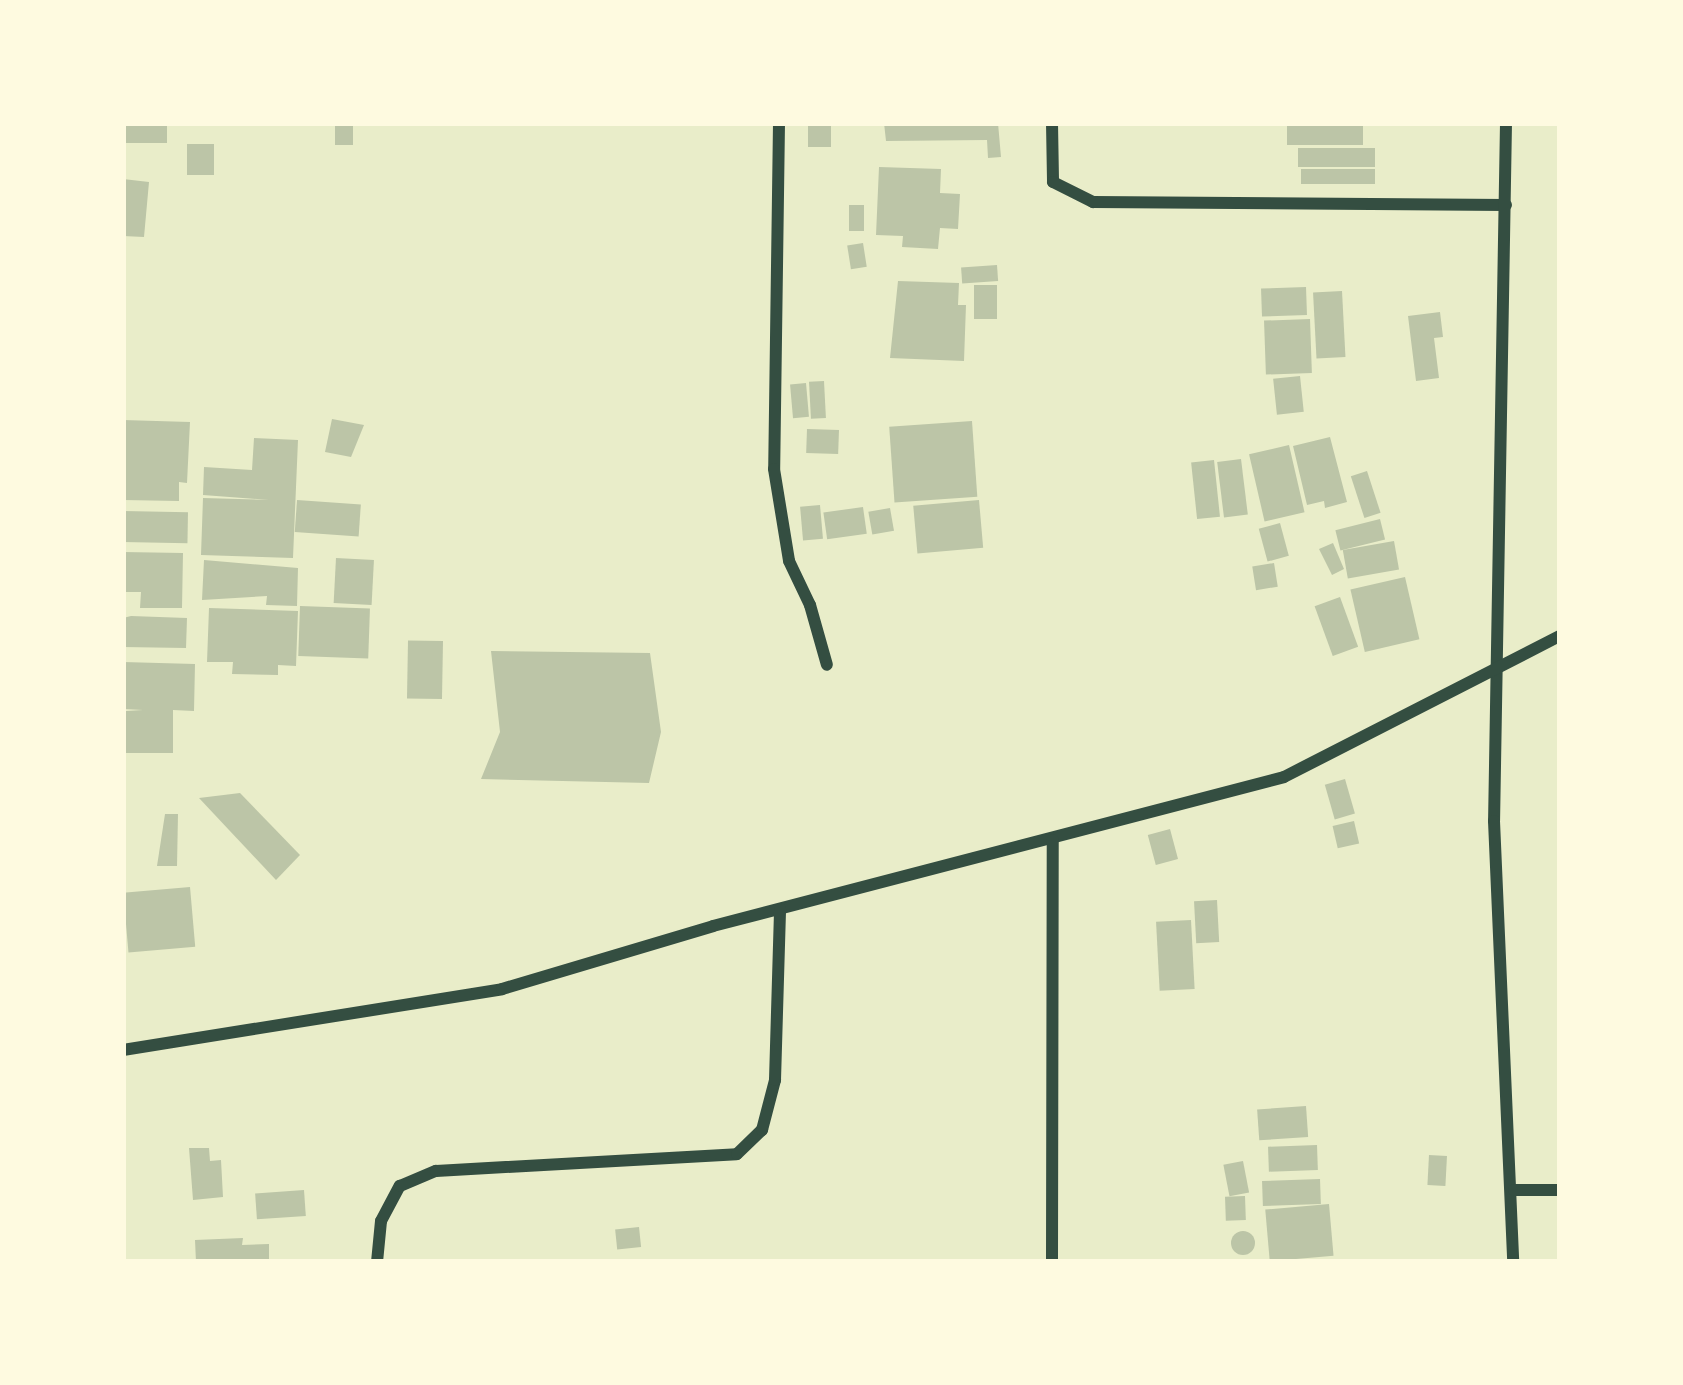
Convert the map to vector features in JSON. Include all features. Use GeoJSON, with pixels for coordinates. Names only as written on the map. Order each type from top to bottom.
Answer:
{"type":"FeatureCollection","features":[{"type":"Feature","properties":{"kind":"street"},"geometry":{"type":"LineString","coordinates":[[779,123],[774,469],[789,561],[810,605],[827,665]]}},
{"type":"Feature","properties":{"kind":"street"},"geometry":{"type":"LineString","coordinates":[[1052,123],[1053,182],[1069,195],[1093,202],[1506,205]]}},
{"type":"Feature","properties":{"kind":"street"},"geometry":{"type":"LineString","coordinates":[[1506,123],[1494,821],[1514,1190],[1513,1262]]}},
{"type":"Feature","properties":{"kind":"street"},"geometry":{"type":"LineString","coordinates":[[123,1050],[502,989],[780,909],[1284,777],[1560,636]]}},
{"type":"Feature","properties":{"kind":"street"},"geometry":{"type":"LineString","coordinates":[[1052,1262],[1053,840]]}},
{"type":"Feature","properties":{"kind":"street"},"geometry":{"type":"LineString","coordinates":[[376,1262],[381,1221],[400,1186],[436,1172],[737,1154],[762,1130],[775,1080],[780,909]]}},
{"type":"Feature","properties":{"kind":"street"},"geometry":{"type":"LineString","coordinates":[[1514,1190],[1560,1190]]}},
{"type":"Feature","properties":{"kind":"building"},"geometry":{"type":"Polygon","coordinates":[[[123,123],[167,123],[167,143],[123,143],[123,123]]]}},
{"type":"Feature","properties":{"kind":"building"},"geometry":{"type":"Polygon","coordinates":[[[335,123],[353,123],[353,145],[335,145],[335,123]]]}},
{"type":"Feature","properties":{"kind":"building"},"geometry":{"type":"Polygon","coordinates":[[[808,123],[831,123],[831,147],[808,147],[808,123]]]}},
{"type":"Feature","properties":{"kind":"building"},"geometry":{"type":"Polygon","coordinates":[[[884,123],[998,123],[1001,157],[988,158],[987,140],[886,141],[884,123]]]}},
{"type":"Feature","properties":{"kind":"building"},"geometry":{"type":"Polygon","coordinates":[[[1287,123],[1363,123],[1363,145],[1287,145],[1287,123]]]}},
{"type":"Feature","properties":{"kind":"building"},"geometry":{"type":"Polygon","coordinates":[[[187,144],[214,144],[214,175],[187,175],[187,144]]]}},
{"type":"Feature","properties":{"kind":"building"},"geometry":{"type":"Polygon","coordinates":[[[1298,148],[1375,148],[1375,167],[1298,167],[1298,148]]]}},
{"type":"Feature","properties":{"kind":"building"},"geometry":{"type":"Polygon","coordinates":[[[879,167],[941,169],[940,193],[960,194],[958,229],[940,228],[938,249],[902,247],[903,236],[876,235],[879,167]]]}},
{"type":"Feature","properties":{"kind":"building"},"geometry":{"type":"Polygon","coordinates":[[[1301,169],[1375,169],[1375,184],[1301,184],[1301,169]]]}},
{"type":"Feature","properties":{"kind":"building"},"geometry":{"type":"Polygon","coordinates":[[[123,179],[149,182],[144,237],[123,236],[123,179]]]}},
{"type":"Feature","properties":{"kind":"building"},"geometry":{"type":"Polygon","coordinates":[[[849,205],[864,205],[864,231],[849,231],[849,205]]]}},
{"type":"Feature","properties":{"kind":"building"},"geometry":{"type":"Polygon","coordinates":[[[863,243],[867,267],[851,269],[847,246],[863,243]]]}},
{"type":"Feature","properties":{"kind":"building"},"geometry":{"type":"Polygon","coordinates":[[[997,265],[998,281],[962,283],[961,268],[997,265]]]}},
{"type":"Feature","properties":{"kind":"building"},"geometry":{"type":"Polygon","coordinates":[[[898,281],[959,283],[958,305],[966,305],[964,361],[890,358],[898,281]]]}},
{"type":"Feature","properties":{"kind":"building"},"geometry":{"type":"Polygon","coordinates":[[[974,285],[997,285],[997,319],[974,319],[974,285]]]}},
{"type":"Feature","properties":{"kind":"building"},"geometry":{"type":"Polygon","coordinates":[[[1306,287],[1307,315],[1262,317],[1261,289],[1306,287]]]}},
{"type":"Feature","properties":{"kind":"building"},"geometry":{"type":"Polygon","coordinates":[[[1342,291],[1345,357],[1316,358],[1313,293],[1342,291]]]}},
{"type":"Feature","properties":{"kind":"building"},"geometry":{"type":"Polygon","coordinates":[[[1440,312],[1443,337],[1434,338],[1439,378],[1416,381],[1408,316],[1440,312]]]}},
{"type":"Feature","properties":{"kind":"building"},"geometry":{"type":"Polygon","coordinates":[[[1310,319],[1312,373],[1266,375],[1264,321],[1310,319]]]}},
{"type":"Feature","properties":{"kind":"building"},"geometry":{"type":"Polygon","coordinates":[[[1300,376],[1304,412],[1277,415],[1273,379],[1300,376]]]}},
{"type":"Feature","properties":{"kind":"building"},"geometry":{"type":"Polygon","coordinates":[[[824,381],[826,418],[811,419],[809,382],[824,381]]]}},
{"type":"Feature","properties":{"kind":"building"},"geometry":{"type":"Polygon","coordinates":[[[806,383],[809,417],[793,418],[790,384],[806,383]]]}},
{"type":"Feature","properties":{"kind":"building"},"geometry":{"type":"Polygon","coordinates":[[[332,419],[364,425],[351,457],[325,452],[332,419]]]}},
{"type":"Feature","properties":{"kind":"building"},"geometry":{"type":"Polygon","coordinates":[[[123,420],[190,422],[187,483],[179,482],[179,501],[123,500],[123,420]]]}},
{"type":"Feature","properties":{"kind":"building"},"geometry":{"type":"Polygon","coordinates":[[[972,421],[977,497],[895,503],[889,427],[972,421]]]}},
{"type":"Feature","properties":{"kind":"building"},"geometry":{"type":"Polygon","coordinates":[[[807,429],[839,430],[838,454],[806,453],[807,429]]]}},
{"type":"Feature","properties":{"kind":"building"},"geometry":{"type":"Polygon","coordinates":[[[1330,437],[1347,502],[1325,508],[1324,501],[1307,505],[1293,446],[1330,437]]]}},
{"type":"Feature","properties":{"kind":"building"},"geometry":{"type":"Polygon","coordinates":[[[254,438],[298,440],[293,558],[201,555],[203,498],[269,500],[203,495],[204,467],[252,470],[254,438]]]}},
{"type":"Feature","properties":{"kind":"building"},"geometry":{"type":"Polygon","coordinates":[[[1289,445],[1305,512],[1265,521],[1249,454],[1289,445]]]}},
{"type":"Feature","properties":{"kind":"building"},"geometry":{"type":"Polygon","coordinates":[[[1241,459],[1248,515],[1224,518],[1217,462],[1241,459]]]}},
{"type":"Feature","properties":{"kind":"building"},"geometry":{"type":"Polygon","coordinates":[[[1214,460],[1220,517],[1197,519],[1191,462],[1214,460]]]}},
{"type":"Feature","properties":{"kind":"building"},"geometry":{"type":"Polygon","coordinates":[[[1367,471],[1381,513],[1364,518],[1351,476],[1367,471]]]}},
{"type":"Feature","properties":{"kind":"building"},"geometry":{"type":"Polygon","coordinates":[[[297,500],[361,504],[359,536],[295,532],[297,500]]]}},
{"type":"Feature","properties":{"kind":"building"},"geometry":{"type":"Polygon","coordinates":[[[979,500],[983,548],[917,554],[913,506],[979,500]]]}},
{"type":"Feature","properties":{"kind":"building"},"geometry":{"type":"Polygon","coordinates":[[[820,505],[823,539],[803,541],[800,507],[820,505]]]}},
{"type":"Feature","properties":{"kind":"building"},"geometry":{"type":"Polygon","coordinates":[[[863,507],[867,534],[827,539],[823,513],[863,507]]]}},
{"type":"Feature","properties":{"kind":"building"},"geometry":{"type":"Polygon","coordinates":[[[890,508],[894,531],[872,534],[868,512],[890,508]]]}},
{"type":"Feature","properties":{"kind":"building"},"geometry":{"type":"Polygon","coordinates":[[[123,511],[188,512],[187,543],[123,542],[123,511]]]}},
{"type":"Feature","properties":{"kind":"building"},"geometry":{"type":"Polygon","coordinates":[[[1380,519],[1385,539],[1340,551],[1335,530],[1380,519]]]}},
{"type":"Feature","properties":{"kind":"building"},"geometry":{"type":"Polygon","coordinates":[[[1280,523],[1289,556],[1268,562],[1259,529],[1280,523]]]}},
{"type":"Feature","properties":{"kind":"building"},"geometry":{"type":"Polygon","coordinates":[[[1394,541],[1399,570],[1348,579],[1343,550],[1394,541]]]}},
{"type":"Feature","properties":{"kind":"building"},"geometry":{"type":"Polygon","coordinates":[[[1333,543],[1344,569],[1332,575],[1319,549],[1333,543]]]}},
{"type":"Feature","properties":{"kind":"building"},"geometry":{"type":"Polygon","coordinates":[[[123,552],[183,553],[182,608],[140,608],[141,592],[123,592],[123,552]]]}},
{"type":"Feature","properties":{"kind":"building"},"geometry":{"type":"Polygon","coordinates":[[[336,558],[374,560],[372,605],[334,603],[336,558]]]}},
{"type":"Feature","properties":{"kind":"building"},"geometry":{"type":"Polygon","coordinates":[[[204,560],[298,568],[297,606],[266,605],[267,596],[202,600],[204,560]]]}},
{"type":"Feature","properties":{"kind":"building"},"geometry":{"type":"Polygon","coordinates":[[[1274,563],[1278,587],[1256,590],[1252,566],[1274,563]]]}},
{"type":"Feature","properties":{"kind":"building"},"geometry":{"type":"Polygon","coordinates":[[[1405,577],[1419,639],[1365,652],[1350,590],[1405,577]]]}},
{"type":"Feature","properties":{"kind":"building"},"geometry":{"type":"Polygon","coordinates":[[[1340,597],[1358,647],[1333,656],[1315,606],[1340,597]]]}},
{"type":"Feature","properties":{"kind":"building"},"geometry":{"type":"Polygon","coordinates":[[[300,606],[370,608],[368,658],[298,656],[300,606]]]}},
{"type":"Feature","properties":{"kind":"building"},"geometry":{"type":"Polygon","coordinates":[[[209,608],[298,611],[296,666],[278,665],[278,675],[232,674],[233,662],[207,662],[209,608]]]}},
{"type":"Feature","properties":{"kind":"building"},"geometry":{"type":"Polygon","coordinates":[[[123,618],[187,618],[186,648],[123,647],[123,618]]]}},
{"type":"Feature","properties":{"kind":"building"},"geometry":{"type":"Polygon","coordinates":[[[408,640],[443,641],[442,699],[407,698],[408,640]]]}},
{"type":"Feature","properties":{"kind":"building"},"geometry":{"type":"Polygon","coordinates":[[[491,651],[650,653],[661,732],[649,783],[481,779],[500,732],[491,651]]]}},
{"type":"Feature","properties":{"kind":"building"},"geometry":{"type":"Polygon","coordinates":[[[123,662],[195,664],[194,711],[173,710],[173,753],[126,753],[126,711],[143,710],[123,709],[123,662]]]}},
{"type":"Feature","properties":{"kind":"building"},"geometry":{"type":"Polygon","coordinates":[[[1345,779],[1355,814],[1335,819],[1325,785],[1345,779]]]}},
{"type":"Feature","properties":{"kind":"building"},"geometry":{"type":"Polygon","coordinates":[[[240,793],[300,855],[276,880],[199,798],[240,793]]]}},
{"type":"Feature","properties":{"kind":"building"},"geometry":{"type":"Polygon","coordinates":[[[165,814],[178,814],[177,866],[157,866],[165,814]]]}},
{"type":"Feature","properties":{"kind":"building"},"geometry":{"type":"Polygon","coordinates":[[[1354,821],[1359,843],[1338,848],[1333,826],[1354,821]]]}},
{"type":"Feature","properties":{"kind":"building"},"geometry":{"type":"Polygon","coordinates":[[[1170,829],[1178,859],[1156,865],[1148,835],[1170,829]]]}},
{"type":"Feature","properties":{"kind":"building"},"geometry":{"type":"Polygon","coordinates":[[[190,887],[195,947],[128,953],[123,893],[190,887]]]}},
{"type":"Feature","properties":{"kind":"building"},"geometry":{"type":"Polygon","coordinates":[[[1217,900],[1219,942],[1196,943],[1194,901],[1217,900]]]}},
{"type":"Feature","properties":{"kind":"building"},"geometry":{"type":"Polygon","coordinates":[[[1191,920],[1195,989],[1160,991],[1156,922],[1191,920]]]}},
{"type":"Feature","properties":{"kind":"building"},"geometry":{"type":"Polygon","coordinates":[[[1306,1106],[1308,1137],[1259,1140],[1257,1109],[1306,1106]]]}},
{"type":"Feature","properties":{"kind":"building"},"geometry":{"type":"Polygon","coordinates":[[[1317,1145],[1318,1170],[1269,1172],[1268,1147],[1317,1145]]]}},
{"type":"Feature","properties":{"kind":"building"},"geometry":{"type":"Polygon","coordinates":[[[189,1148],[209,1148],[210,1161],[221,1160],[223,1197],[193,1200],[189,1148]]]}},
{"type":"Feature","properties":{"kind":"building"},"geometry":{"type":"Polygon","coordinates":[[[1429,1155],[1447,1156],[1445,1186],[1427,1185],[1429,1155]]]}},
{"type":"Feature","properties":{"kind":"building"},"geometry":{"type":"Polygon","coordinates":[[[1243,1161],[1249,1192],[1229,1196],[1223,1165],[1243,1161]]]}},
{"type":"Feature","properties":{"kind":"building"},"geometry":{"type":"Polygon","coordinates":[[[1320,1179],[1321,1204],[1263,1206],[1262,1181],[1320,1179]]]}},
{"type":"Feature","properties":{"kind":"building"},"geometry":{"type":"Polygon","coordinates":[[[304,1190],[306,1216],[257,1219],[255,1193],[304,1190]]]}},
{"type":"Feature","properties":{"kind":"building"},"geometry":{"type":"Polygon","coordinates":[[[1245,1196],[1246,1220],[1226,1221],[1225,1197],[1245,1196]]]}},
{"type":"Feature","properties":{"kind":"building"},"geometry":{"type":"Polygon","coordinates":[[[1329,1204],[1334,1256],[1270,1261],[1265,1210],[1329,1204]]]}},
{"type":"Feature","properties":{"kind":"building"},"geometry":{"type":"Polygon","coordinates":[[[639,1227],[641,1247],[617,1249],[615,1230],[639,1227]]]}},
{"type":"Feature","properties":{"kind":"building"},"geometry":{"type":"Polygon","coordinates":[[[1243,1231],[1255,1243],[1243,1255],[1231,1243],[1243,1231]]]}},
{"type":"Feature","properties":{"kind":"building"},"geometry":{"type":"Polygon","coordinates":[[[243,1238],[242,1245],[269,1244],[269,1262],[196,1262],[195,1240],[243,1238]]]}}]}
